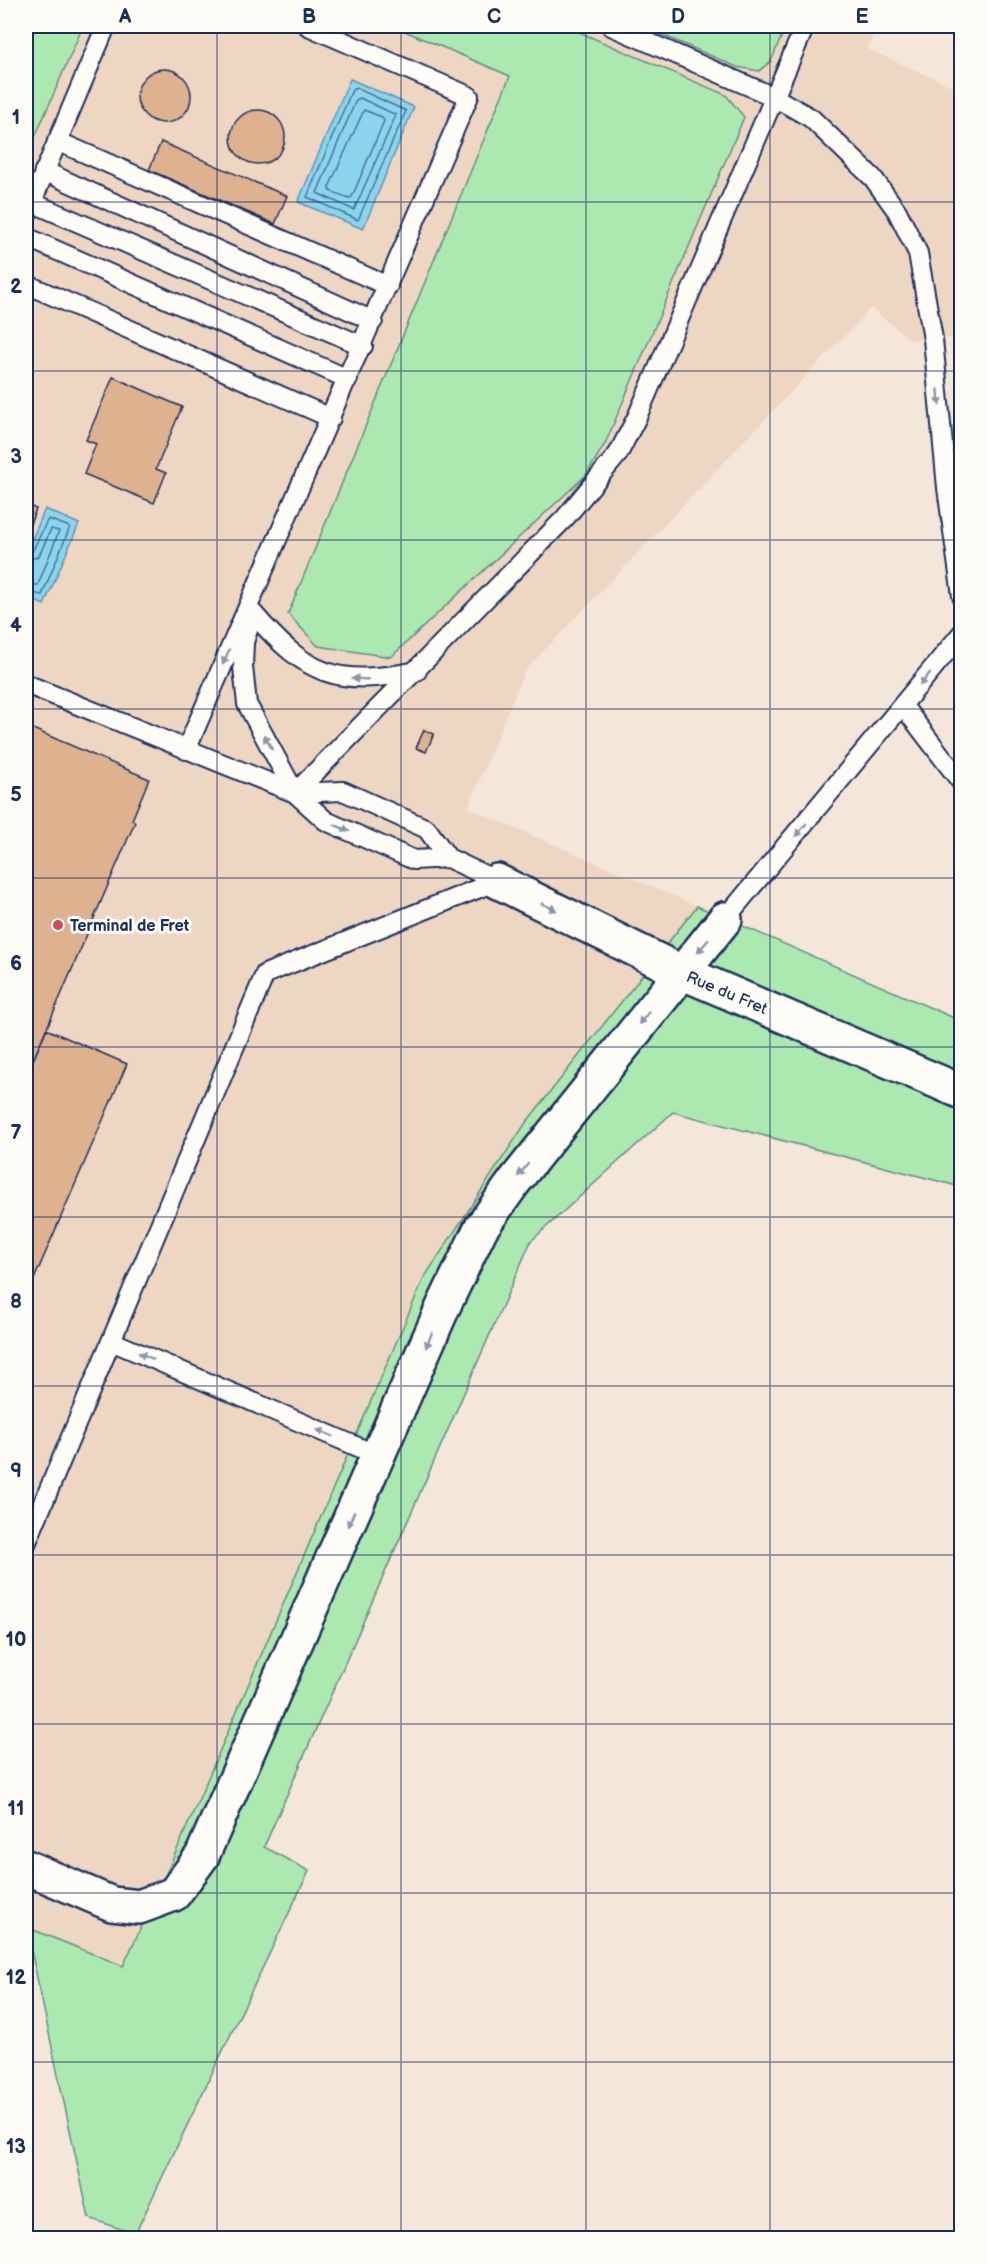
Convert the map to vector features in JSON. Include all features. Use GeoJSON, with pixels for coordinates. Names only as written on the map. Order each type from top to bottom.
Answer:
{"type":"FeatureCollection","features":[{"type":"Feature","properties":{"kind":"street","name":"Rue du Fret"},"geometry":{"type":"LineString","coordinates":[[497,881],[681,972],[962,1092]]}},
{"type":"Feature","properties":{"kind":"street"},"geometry":{"type":"LineString","coordinates":[[26,1867],[112,1904],[139,1906],[174,1894],[202,1856],[481,1228],[514,1182],[725,919]]}},
{"type":"Feature","properties":{"kind":"lane"},"geometry":{"type":"LineString","coordinates":[[106,26],[28,209],[363,346]]}},
{"type":"Feature","properties":{"kind":"lane"},"geometry":{"type":"LineString","coordinates":[[186,750],[251,608],[470,96],[308,26]]}},
{"type":"Feature","properties":{"kind":"lane"},"geometry":{"type":"LineString","coordinates":[[611,26],[774,96],[811,118],[873,178],[897,211],[918,253],[933,339],[947,488],[962,596]]}},
{"type":"Feature","properties":{"kind":"lane"},"geometry":{"type":"LineString","coordinates":[[295,793],[565,518],[618,454],[642,406],[805,26]]}},
{"type":"Feature","properties":{"kind":"lane"},"geometry":{"type":"LineString","coordinates":[[57,141],[388,286]]}},
{"type":"Feature","properties":{"kind":"lane"},"geometry":{"type":"LineString","coordinates":[[44,171],[373,321]]}},
{"type":"Feature","properties":{"kind":"lane"},"geometry":{"type":"LineString","coordinates":[[26,237],[348,379]]}},
{"type":"Feature","properties":{"kind":"lane"},"geometry":{"type":"LineString","coordinates":[[26,284],[331,418]]}},
{"type":"Feature","properties":{"kind":"lane"},"geometry":{"type":"LineString","coordinates":[[251,608],[289,650],[312,666],[332,675],[377,679],[417,671]]}},
{"type":"Feature","properties":{"kind":"lane"},"geometry":{"type":"LineString","coordinates":[[251,608],[244,642],[243,666],[247,704],[295,793],[326,821],[414,860],[448,858],[497,881]]}},
{"type":"Feature","properties":{"kind":"lane"},"geometry":{"type":"LineString","coordinates":[[725,919],[962,633]]}},
{"type":"Feature","properties":{"kind":"lane"},"geometry":{"type":"LineString","coordinates":[[26,684],[295,793],[343,791],[427,829],[448,858]]}},
{"type":"Feature","properties":{"kind":"lane"},"geometry":{"type":"LineString","coordinates":[[903,706],[962,783]]}},
{"type":"Feature","properties":{"kind":"lane"},"geometry":{"type":"LineString","coordinates":[[26,1544],[265,974],[497,881]]}},
{"type":"Feature","properties":{"kind":"lane"},"geometry":{"type":"LineString","coordinates":[[111,1341],[379,1456]]}},
{"type":"Feature","properties":{"kind":"shaded area"},"geometry":{"type":"Polygon","coordinates":[[[26,26],[877,26],[867,49],[961,90],[961,331],[956,338],[911,340],[871,308],[524,672],[468,808],[697,906],[525,1124],[424,1278],[176,1852],[123,1966],[26,1927],[26,26]]]}},
{"type":"Feature","properties":{"kind":"green space"},"geometry":{"type":"Polygon","coordinates":[[[26,26],[83,26],[26,158],[26,26]]]}},
{"type":"Feature","properties":{"kind":"green space"},"geometry":{"type":"Polygon","coordinates":[[[393,26],[565,26],[726,95],[744,117],[605,444],[586,475],[391,657],[318,646],[288,614],[510,76],[393,26]]]}},
{"type":"Feature","properties":{"kind":"green space"},"geometry":{"type":"Polygon","coordinates":[[[641,26],[786,26],[771,61],[759,71],[737,67],[641,26]]]}},
{"type":"Feature","properties":{"kind":"green space"},"geometry":{"type":"Polygon","coordinates":[[[697,906],[961,1021],[961,1187],[673,1112],[531,1241],[264,1847],[309,1871],[135,2234],[89,2218],[26,1927],[123,1966],[176,1852],[424,1278],[525,1124],[697,906]]]}},
{"type":"Feature","properties":{"kind":"water"},"geometry":{"type":"Polygon","coordinates":[[[350,79],[414,107],[363,229],[298,202],[350,79]]]}},
{"type":"Feature","properties":{"kind":"water"},"geometry":{"type":"Polygon","coordinates":[[[45,509],[79,524],[44,605],[26,597],[26,554],[45,509]]]}},
{"type":"Feature","properties":{"kind":"building"},"geometry":{"type":"Polygon","coordinates":[[[159,69],[169,69],[179,73],[187,81],[191,96],[187,111],[179,119],[169,123],[159,123],[149,119],[141,111],[137,101],[137,91],[141,81],[149,73],[159,69]]]}},
{"type":"Feature","properties":{"kind":"building"},"geometry":{"type":"Polygon","coordinates":[[[253,110],[263,110],[273,114],[281,122],[285,137],[281,152],[273,160],[263,164],[253,164],[243,160],[235,152],[231,142],[231,132],[235,122],[243,114],[253,110]]]}},
{"type":"Feature","properties":{"kind":"building"},"geometry":{"type":"Polygon","coordinates":[[[161,142],[287,196],[275,224],[149,170],[161,142]]]}},
{"type":"Feature","properties":{"kind":"building"},"geometry":{"type":"Polygon","coordinates":[[[113,377],[182,407],[156,469],[166,473],[154,503],[84,474],[96,444],[86,440],[113,377]]]}},
{"type":"Feature","properties":{"kind":"building"},"geometry":{"type":"Polygon","coordinates":[[[26,504],[36,509],[26,534],[26,504]]]}},
{"type":"Feature","properties":{"kind":"building","name":"Terminal de Fret"},"geometry":{"type":"Polygon","coordinates":[[[26,726],[149,779],[132,820],[135,822],[26,1077],[26,726]]]}},
{"type":"Feature","properties":{"kind":"building"},"geometry":{"type":"Polygon","coordinates":[[[424,730],[434,734],[426,752],[416,748],[424,730]]]}},
{"type":"Feature","properties":{"kind":"building"},"geometry":{"type":"Polygon","coordinates":[[[46,1029],[127,1064],[26,1298],[26,1077],[46,1029]]]}},
{"type":"Feature","properties":{"kind":"place","name":"Terminal de Fret"},"geometry":{"type":"Point","coordinates":[58,925]}}]}
